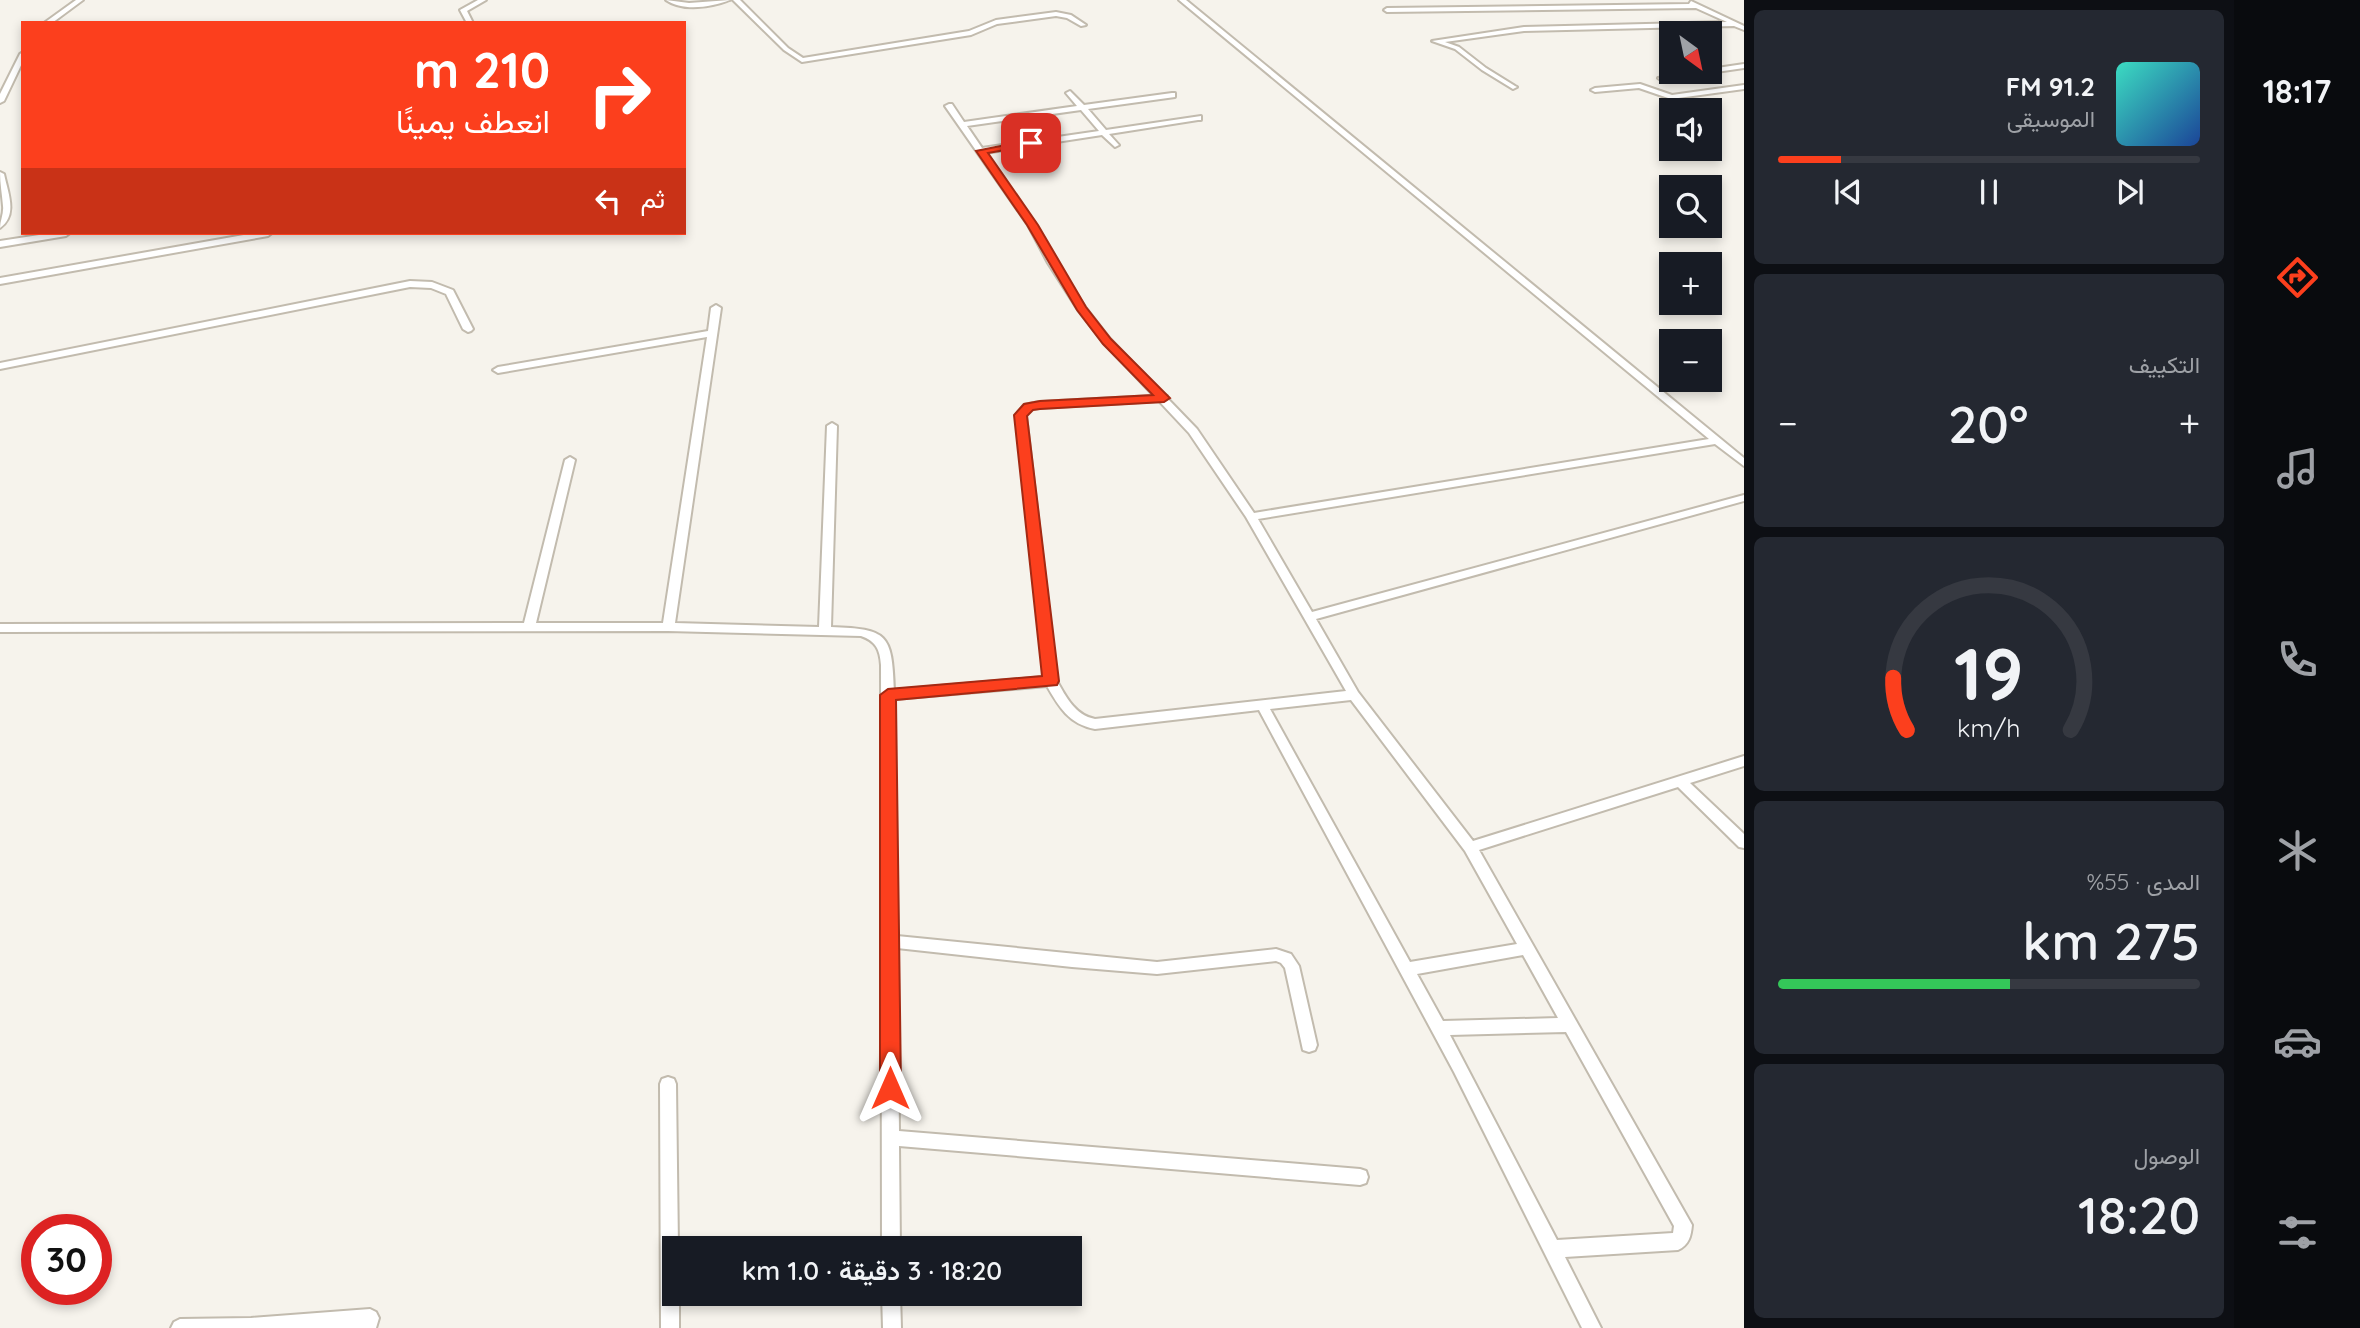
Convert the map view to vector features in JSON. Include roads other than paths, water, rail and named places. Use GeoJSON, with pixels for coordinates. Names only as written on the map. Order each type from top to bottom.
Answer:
{"type":"FeatureCollection","features":[{"type":"Feature","properties":{"kind":"street"},"geometry":{"type":"LineString","coordinates":[[50,21],[80,0]]}},
{"type":"Feature","properties":{"kind":"street"},"geometry":{"type":"LineString","coordinates":[[469,21],[463,10],[482,0]]}},
{"type":"Feature","properties":{"kind":"street"},"geometry":{"type":"LineString","coordinates":[[669,0],[674,4],[684,5],[727,0]]}},
{"type":"Feature","properties":{"kind":"street"},"geometry":{"type":"LineString","coordinates":[[736,0],[786,49],[802,60],[971,33],[996,22],[1056,14],[1066,15],[1083,25]]}},
{"type":"Feature","properties":{"kind":"street"},"geometry":{"type":"LineString","coordinates":[[1182,0],[1744,463]]}},
{"type":"Feature","properties":{"kind":"street"},"geometry":{"type":"LineString","coordinates":[[1685,0],[1744,29]]}},
{"type":"Feature","properties":{"kind":"street"},"geometry":{"type":"LineString","coordinates":[[1387,10],[1698,6]]}},
{"type":"Feature","properties":{"kind":"street"},"geometry":{"type":"LineString","coordinates":[[1513,87],[1457,48],[1436,40],[1536,29],[1735,24]]}},
{"type":"Feature","properties":{"kind":"street"},"geometry":{"type":"LineString","coordinates":[[0,101],[21,58]]}},
{"type":"Feature","properties":{"kind":"street"},"geometry":{"type":"LineString","coordinates":[[1722,69],[1744,66]]}},
{"type":"Feature","properties":{"kind":"street"},"geometry":{"type":"LineString","coordinates":[[1595,90],[1640,86],[1671,97],[1744,87]]}},
{"type":"Feature","properties":{"kind":"street"},"geometry":{"type":"LineString","coordinates":[[1070,93],[1115,145]]}},
{"type":"Feature","properties":{"kind":"street"},"geometry":{"type":"LineString","coordinates":[[964,124],[1172,95]]}},
{"type":"Feature","properties":{"kind":"street"},"geometry":{"type":"LineString","coordinates":[[949,106],[1032,225],[1081,308],[1107,341],[1193,431],[1251,517],[1354,695],[1470,847],[1683,1225],[1678,1241],[1552,1249]]}},
{"type":"Feature","properties":{"kind":"street"},"geometry":{"type":"LineString","coordinates":[[981,151],[1198,118]]}},
{"type":"Feature","properties":{"kind":"street"},"geometry":{"type":"LineString","coordinates":[[0,174],[8,210],[0,225]]}},
{"type":"Feature","properties":{"kind":"street"},"geometry":{"type":"LineString","coordinates":[[0,244],[54,235]]}},
{"type":"Feature","properties":{"kind":"street"},"geometry":{"type":"LineString","coordinates":[[0,281],[257,235]]}},
{"type":"Feature","properties":{"kind":"street"},"geometry":{"type":"LineString","coordinates":[[0,366],[410,284],[432,285],[450,292],[468,329]]}},
{"type":"Feature","properties":{"kind":"street"},"geometry":{"type":"LineString","coordinates":[[668,627],[716,308]]}},
{"type":"Feature","properties":{"kind":"street"},"geometry":{"type":"LineString","coordinates":[[498,370],[712,333]]}},
{"type":"Feature","properties":{"kind":"street"},"geometry":{"type":"LineString","coordinates":[[1164,398],[1040,405],[1028,407],[1021,415],[1051,681],[1069,711],[1084,723],[1354,695]]}},
{"type":"Feature","properties":{"kind":"street"},"geometry":{"type":"LineString","coordinates":[[825,631],[832,426]]}},
{"type":"Feature","properties":{"kind":"street"},"geometry":{"type":"LineString","coordinates":[[1251,517],[1716,441]]}},
{"type":"Feature","properties":{"kind":"street"},"geometry":{"type":"LineString","coordinates":[[529,626],[570,460]]}},
{"type":"Feature","properties":{"kind":"street"},"geometry":{"type":"LineString","coordinates":[[1309,617],[1744,498]]}},
{"type":"Feature","properties":{"kind":"street"},"geometry":{"type":"LineString","coordinates":[[0,628],[668,627],[862,632],[882,640],[885,647],[888,695],[891,1236]]}},
{"type":"Feature","properties":{"kind":"street"},"geometry":{"type":"LineString","coordinates":[[888,695],[1051,681]]}},
{"type":"Feature","properties":{"kind":"street"},"geometry":{"type":"LineString","coordinates":[[1262,705],[1439,1028],[1592,1328]]}},
{"type":"Feature","properties":{"kind":"street"},"geometry":{"type":"LineString","coordinates":[[1470,847],[1744,761]]}},
{"type":"Feature","properties":{"kind":"street"},"geometry":{"type":"LineString","coordinates":[[1680,781],[1744,843]]}},
{"type":"Feature","properties":{"kind":"street"},"geometry":{"type":"LineString","coordinates":[[890,941],[1157,968],[1276,955],[1286,958],[1292,966],[1309,1045]]}},
{"type":"Feature","properties":{"kind":"street"},"geometry":{"type":"LineString","coordinates":[[1406,969],[1527,948]]}},
{"type":"Feature","properties":{"kind":"street"},"geometry":{"type":"LineString","coordinates":[[1439,1028],[1570,1025]]}},
{"type":"Feature","properties":{"kind":"street"},"geometry":{"type":"LineString","coordinates":[[668,1084],[670,1328]]}},
{"type":"Feature","properties":{"kind":"street"},"geometry":{"type":"LineString","coordinates":[[891,1138],[1360,1177]]}},
{"type":"Feature","properties":{"kind":"street"},"geometry":{"type":"LineString","coordinates":[[891,1306],[891,1328]]}},
{"type":"Feature","properties":{"kind":"street"},"geometry":{"type":"LineString","coordinates":[[180,1328],[251,1327],[370,1318],[367,1328]]}}]}
